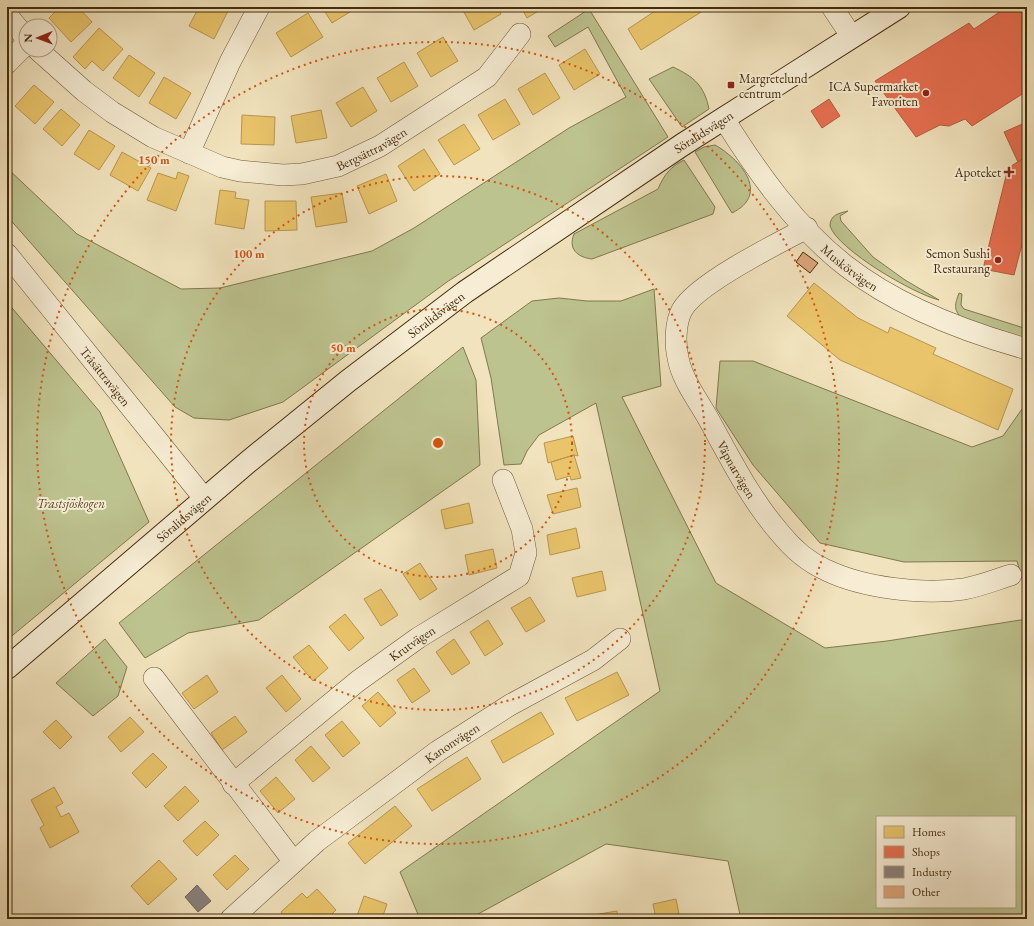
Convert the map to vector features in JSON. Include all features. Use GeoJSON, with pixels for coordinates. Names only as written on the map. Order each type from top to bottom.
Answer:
{"type":"FeatureCollection","features":[{"type":"Feature","properties":{"kind":"street"},"geometry":{"type":"LineString","coordinates":[[189,153],[230,62],[260,7]]}},
{"type":"Feature","properties":{"kind":"street"},"geometry":{"type":"LineString","coordinates":[[832,7],[852,37]]}},
{"type":"Feature","properties":{"kind":"street","name":"Söralidsvägen"},"geometry":{"type":"LineString","coordinates":[[7,668],[204,498],[348,380],[465,292],[724,119],[899,7]]}},
{"type":"Feature","properties":{"kind":"street"},"geometry":{"type":"LineString","coordinates":[[7,15],[18,28]]}},
{"type":"Feature","properties":{"kind":"street","name":"Bergsättravägen"},"geometry":{"type":"LineString","coordinates":[[47,58],[84,91],[112,112],[153,137],[222,167],[261,174],[302,174],[338,166],[380,146],[487,77],[520,34]]}},
{"type":"Feature","properties":{"kind":"street"},"geometry":{"type":"LineString","coordinates":[[7,63],[18,52]]}},
{"type":"Feature","properties":{"kind":"street","name":"Muskötvägen"},"geometry":{"type":"LineString","coordinates":[[724,119],[767,183],[807,228],[845,265],[919,310],[982,335],[1027,349]]}},
{"type":"Feature","properties":{"kind":"street","name":"Väpnarvägen"},"geometry":{"type":"LineString","coordinates":[[807,228],[775,244],[690,298],[681,311],[677,325],[676,349],[684,377],[738,472],[766,515],[780,534],[796,551],[824,569],[843,577],[882,587],[918,590],[961,589],[1011,575]]}},
{"type":"Feature","properties":{"kind":"street","name":"Tråsättravägen"},"geometry":{"type":"LineString","coordinates":[[7,254],[204,498]]}},
{"type":"Feature","properties":{"kind":"street","name":"Krutvägen"},"geometry":{"type":"LineString","coordinates":[[233,784],[358,681],[418,638],[519,576],[526,553],[522,529],[503,480]]}},
{"type":"Feature","properties":{"kind":"street","name":"Kanonvägen"},"geometry":{"type":"LineString","coordinates":[[236,918],[317,841],[438,751],[510,705],[593,660],[620,639]]}},
{"type":"Feature","properties":{"kind":"street"},"geometry":{"type":"LineString","coordinates":[[154,678],[233,784],[294,862]]}},
{"type":"Feature","properties":{"kind":"green space"},"geometry":{"type":"Polygon","coordinates":[[[589,9],[668,137],[447,282],[283,402],[229,420],[194,418],[175,407],[7,216],[7,168],[77,234],[181,289],[220,288],[372,251],[414,228],[569,128],[626,97],[588,27],[555,47],[548,36],[589,9]]]}},
{"type":"Feature","properties":{"kind":"green space"},"geometry":{"type":"Polygon","coordinates":[[[673,67],[687,74],[697,83],[704,94],[709,109],[682,127],[649,79],[673,67]]]}},
{"type":"Feature","properties":{"kind":"green space"},"geometry":{"type":"Polygon","coordinates":[[[715,145],[734,159],[748,177],[750,187],[749,196],[743,205],[732,213],[695,152],[704,147],[715,145]]]}},
{"type":"Feature","properties":{"kind":"green space"},"geometry":{"type":"Polygon","coordinates":[[[684,160],[715,207],[713,214],[592,259],[582,256],[575,251],[572,244],[574,234],[658,189],[668,172],[684,160]]]}},
{"type":"Feature","properties":{"kind":"green space"},"geometry":{"type":"Polygon","coordinates":[[[848,211],[840,216],[841,221],[873,257],[905,280],[939,300],[927,296],[878,270],[847,247],[836,236],[830,226],[830,222],[833,217],[848,211]]]}},
{"type":"Feature","properties":{"kind":"green space"},"geometry":{"type":"Polygon","coordinates":[[[654,289],[661,386],[622,397],[716,583],[825,648],[887,641],[1027,619],[1027,919],[741,919],[728,861],[606,844],[469,919],[420,919],[400,872],[660,691],[596,403],[539,435],[527,451],[521,464],[504,465],[491,378],[481,338],[532,301],[559,298],[587,301],[621,301],[654,289]]]}},
{"type":"Feature","properties":{"kind":"green space"},"geometry":{"type":"Polygon","coordinates":[[[959,293],[962,294],[961,305],[964,309],[1027,329],[1027,340],[962,318],[956,309],[959,293]]]}},
{"type":"Feature","properties":{"kind":"green space","name":"Trastsjöskogen"},"geometry":{"type":"Polygon","coordinates":[[[7,302],[100,412],[149,522],[7,640],[7,302]]]}},
{"type":"Feature","properties":{"kind":"green space"},"geometry":{"type":"Polygon","coordinates":[[[463,347],[476,380],[480,465],[259,620],[188,633],[145,658],[119,623],[463,347]]]}},
{"type":"Feature","properties":{"kind":"green space"},"geometry":{"type":"Polygon","coordinates":[[[720,361],[753,361],[972,447],[1003,436],[1027,402],[1027,596],[1017,561],[904,562],[820,543],[753,465],[716,408],[720,361]]]}},
{"type":"Feature","properties":{"kind":"green space"},"geometry":{"type":"Polygon","coordinates":[[[105,639],[127,667],[118,696],[93,716],[56,683],[105,639]]]}},
{"type":"Feature","properties":{"kind":"building: Homes"},"geometry":{"type":"Polygon","coordinates":[[[60,7],[78,7],[92,22],[71,42],[58,28],[58,18],[49,18],[60,7]]]}},
{"type":"Feature","properties":{"kind":"building: Homes"},"geometry":{"type":"Polygon","coordinates":[[[199,7],[230,7],[214,39],[189,26],[199,7]]]}},
{"type":"Feature","properties":{"kind":"building: Homes"},"geometry":{"type":"Polygon","coordinates":[[[322,7],[358,7],[332,23],[322,7]]]}},
{"type":"Feature","properties":{"kind":"building: Homes"},"geometry":{"type":"Polygon","coordinates":[[[461,7],[497,7],[501,14],[474,30],[461,7]]]}},
{"type":"Feature","properties":{"kind":"building: Homes"},"geometry":{"type":"Polygon","coordinates":[[[521,7],[545,7],[527,18],[521,7]]]}},
{"type":"Feature","properties":{"kind":"building: Homes"},"geometry":{"type":"Polygon","coordinates":[[[661,7],[709,7],[641,50],[628,29],[661,7]]]}},
{"type":"Feature","properties":{"kind":"building: Homes"},"geometry":{"type":"Polygon","coordinates":[[[308,13],[323,37],[291,57],[276,33],[308,13]]]}},
{"type":"Feature","properties":{"kind":"building: Homes"},"geometry":{"type":"Polygon","coordinates":[[[99,28],[123,49],[103,71],[92,61],[85,69],[73,57],[99,28]]]}},
{"type":"Feature","properties":{"kind":"building: Homes"},"geometry":{"type":"Polygon","coordinates":[[[443,37],[458,61],[431,77],[417,53],[443,37]]]}},
{"type":"Feature","properties":{"kind":"building: Homes"},"geometry":{"type":"Polygon","coordinates":[[[585,49],[600,74],[574,90],[559,65],[585,49]]]}},
{"type":"Feature","properties":{"kind":"building: Homes"},"geometry":{"type":"Polygon","coordinates":[[[129,55],[155,73],[139,97],[113,78],[129,55]]]}},
{"type":"Feature","properties":{"kind":"building: Homes"},"geometry":{"type":"Polygon","coordinates":[[[404,62],[418,86],[391,102],[377,78],[404,62]]]}},
{"type":"Feature","properties":{"kind":"building: Homes"},"geometry":{"type":"Polygon","coordinates":[[[545,73],[560,98],[533,115],[518,89],[545,73]]]}},
{"type":"Feature","properties":{"kind":"building: Homes"},"geometry":{"type":"Polygon","coordinates":[[[164,77],[191,93],[176,119],[149,103],[164,77]]]}},
{"type":"Feature","properties":{"kind":"building: Homes"},"geometry":{"type":"Polygon","coordinates":[[[34,85],[54,102],[35,124],[15,106],[34,85]]]}},
{"type":"Feature","properties":{"kind":"building: Homes"},"geometry":{"type":"Polygon","coordinates":[[[363,87],[377,111],[351,127],[336,103],[363,87]]]}},
{"type":"Feature","properties":{"kind":"building: Homes"},"geometry":{"type":"Polygon","coordinates":[[[505,99],[520,124],[493,140],[478,115],[505,99]]]}},
{"type":"Feature","properties":{"kind":"building: Homes"},"geometry":{"type":"Polygon","coordinates":[[[61,109],[80,125],[62,146],[43,129],[61,109]]]}},
{"type":"Feature","properties":{"kind":"building: Homes"},"geometry":{"type":"Polygon","coordinates":[[[321,110],[327,138],[296,143],[291,116],[321,110]]]}},
{"type":"Feature","properties":{"kind":"building: Homes"},"geometry":{"type":"Polygon","coordinates":[[[242,115],[275,117],[274,145],[241,144],[242,115]]]}},
{"type":"Feature","properties":{"kind":"building: Homes"},"geometry":{"type":"Polygon","coordinates":[[[464,124],[480,149],[454,165],[438,140],[464,124]]]}},
{"type":"Feature","properties":{"kind":"building: Homes"},"geometry":{"type":"Polygon","coordinates":[[[89,130],[115,146],[99,170],[74,154],[89,130]]]}},
{"type":"Feature","properties":{"kind":"building: Homes"},"geometry":{"type":"Polygon","coordinates":[[[424,149],[440,174],[414,191],[398,166],[424,149]]]}},
{"type":"Feature","properties":{"kind":"building: Homes"},"geometry":{"type":"Polygon","coordinates":[[[122,152],[151,168],[138,191],[110,175],[122,152]]]}},
{"type":"Feature","properties":{"kind":"building: Homes"},"geometry":{"type":"Polygon","coordinates":[[[178,172],[189,176],[176,211],[147,200],[158,173],[176,179],[178,172]]]}},
{"type":"Feature","properties":{"kind":"building: Homes"},"geometry":{"type":"Polygon","coordinates":[[[386,174],[397,201],[369,214],[357,186],[386,174]]]}},
{"type":"Feature","properties":{"kind":"building: Homes"},"geometry":{"type":"Polygon","coordinates":[[[220,190],[236,192],[235,198],[249,200],[244,229],[215,224],[220,190]]]}},
{"type":"Feature","properties":{"kind":"building: Homes"},"geometry":{"type":"Polygon","coordinates":[[[342,193],[347,222],[316,227],[311,197],[342,193]]]}},
{"type":"Feature","properties":{"kind":"building: Homes"},"geometry":{"type":"Polygon","coordinates":[[[265,201],[296,201],[297,230],[265,231],[265,201]]]}},
{"type":"Feature","properties":{"kind":"building: Homes"},"geometry":{"type":"Polygon","coordinates":[[[814,283],[858,318],[888,333],[890,327],[936,348],[933,354],[1013,389],[998,430],[840,360],[787,316],[814,283]]]}},
{"type":"Feature","properties":{"kind":"building: Homes"},"geometry":{"type":"Polygon","coordinates":[[[573,436],[578,456],[574,455],[548,463],[544,443],[573,436]]]}},
{"type":"Feature","properties":{"kind":"building: Homes"},"geometry":{"type":"Polygon","coordinates":[[[574,455],[581,478],[571,480],[570,476],[556,480],[551,462],[574,455]]]}},
{"type":"Feature","properties":{"kind":"building: Homes"},"geometry":{"type":"Polygon","coordinates":[[[577,488],[581,507],[553,514],[547,495],[577,488]]]}},
{"type":"Feature","properties":{"kind":"building: Homes"},"geometry":{"type":"Polygon","coordinates":[[[469,503],[473,523],[445,529],[441,510],[469,503]]]}},
{"type":"Feature","properties":{"kind":"building: Homes"},"geometry":{"type":"Polygon","coordinates":[[[576,528],[580,548],[550,555],[547,535],[576,528]]]}},
{"type":"Feature","properties":{"kind":"building: Homes"},"geometry":{"type":"Polygon","coordinates":[[[493,549],[497,568],[469,575],[465,555],[493,549]]]}},
{"type":"Feature","properties":{"kind":"building: Homes"},"geometry":{"type":"Polygon","coordinates":[[[420,563],[437,589],[420,600],[403,574],[420,563]]]}},
{"type":"Feature","properties":{"kind":"building: Homes"},"geometry":{"type":"Polygon","coordinates":[[[602,571],[606,590],[577,597],[572,578],[602,571]]]}},
{"type":"Feature","properties":{"kind":"building: Homes"},"geometry":{"type":"Polygon","coordinates":[[[381,589],[398,615],[381,626],[364,599],[381,589]]]}},
{"type":"Feature","properties":{"kind":"building: Homes"},"geometry":{"type":"Polygon","coordinates":[[[530,597],[545,621],[526,632],[511,608],[530,597]]]}},
{"type":"Feature","properties":{"kind":"building: Homes"},"geometry":{"type":"Polygon","coordinates":[[[345,614],[364,638],[349,651],[329,627],[345,614]]]}},
{"type":"Feature","properties":{"kind":"building: Homes"},"geometry":{"type":"Polygon","coordinates":[[[488,620],[503,644],[485,656],[470,632],[488,620]]]}},
{"type":"Feature","properties":{"kind":"building: Homes"},"geometry":{"type":"Polygon","coordinates":[[[454,639],[470,663],[452,675],[436,652],[454,639]]]}},
{"type":"Feature","properties":{"kind":"building: Homes"},"geometry":{"type":"Polygon","coordinates":[[[309,645],[328,668],[313,681],[293,657],[309,645]]]}},
{"type":"Feature","properties":{"kind":"building: Homes"},"geometry":{"type":"Polygon","coordinates":[[[414,668],[430,691],[412,703],[397,680],[414,668]]]}},
{"type":"Feature","properties":{"kind":"building: Homes"},"geometry":{"type":"Polygon","coordinates":[[[617,672],[629,695],[577,721],[565,698],[617,672]]]}},
{"type":"Feature","properties":{"kind":"building: Homes"},"geometry":{"type":"Polygon","coordinates":[[[207,675],[218,692],[194,709],[182,693],[207,675]]]}},
{"type":"Feature","properties":{"kind":"building: Homes"},"geometry":{"type":"Polygon","coordinates":[[[282,675],[301,699],[286,712],[266,688],[282,675]]]}},
{"type":"Feature","properties":{"kind":"building: Homes"},"geometry":{"type":"Polygon","coordinates":[[[378,692],[396,713],[380,727],[362,706],[378,692]]]}},
{"type":"Feature","properties":{"kind":"building: Homes"},"geometry":{"type":"Polygon","coordinates":[[[541,712],[554,734],[503,763],[491,741],[541,712]]]}},
{"type":"Feature","properties":{"kind":"building: Homes"},"geometry":{"type":"Polygon","coordinates":[[[235,716],[247,732],[222,750],[211,733],[235,716]]]}},
{"type":"Feature","properties":{"kind":"building: Homes"},"geometry":{"type":"Polygon","coordinates":[[[130,717],[144,732],[121,752],[108,737],[130,717]]]}},
{"type":"Feature","properties":{"kind":"building: Homes"},"geometry":{"type":"Polygon","coordinates":[[[56,720],[72,737],[60,749],[43,732],[56,720]]]}},
{"type":"Feature","properties":{"kind":"building: Homes"},"geometry":{"type":"Polygon","coordinates":[[[342,721],[360,743],[343,757],[325,735],[342,721]]]}},
{"type":"Feature","properties":{"kind":"building: Homes"},"geometry":{"type":"Polygon","coordinates":[[[311,746],[330,768],[313,782],[295,760],[311,746]]]}},
{"type":"Feature","properties":{"kind":"building: Homes"},"geometry":{"type":"Polygon","coordinates":[[[153,753],[167,767],[146,788],[132,773],[153,753]]]}},
{"type":"Feature","properties":{"kind":"building: Homes"},"geometry":{"type":"Polygon","coordinates":[[[467,757],[481,779],[432,811],[417,789],[467,757]]]}},
{"type":"Feature","properties":{"kind":"building: Homes"},"geometry":{"type":"Polygon","coordinates":[[[276,777],[295,799],[278,813],[260,791],[276,777]]]}},
{"type":"Feature","properties":{"kind":"building: Homes"},"geometry":{"type":"Polygon","coordinates":[[[185,786],[199,801],[178,821],[164,806],[185,786]]]}},
{"type":"Feature","properties":{"kind":"building: Homes"},"geometry":{"type":"Polygon","coordinates":[[[54,787],[63,803],[56,807],[61,817],[69,813],[79,832],[50,848],[40,828],[44,825],[31,800],[54,787]]]}},
{"type":"Feature","properties":{"kind":"building: Homes"},"geometry":{"type":"Polygon","coordinates":[[[395,806],[412,826],[365,864],[348,843],[395,806]]]}},
{"type":"Feature","properties":{"kind":"building: Homes"},"geometry":{"type":"Polygon","coordinates":[[[205,821],[219,835],[197,856],[183,841],[205,821]]]}},
{"type":"Feature","properties":{"kind":"building: Homes"},"geometry":{"type":"Polygon","coordinates":[[[235,855],[249,869],[227,890],[213,875],[235,855]]]}},
{"type":"Feature","properties":{"kind":"building: Homes"},"geometry":{"type":"Polygon","coordinates":[[[159,860],[177,879],[148,905],[131,886],[159,860]]]}},
{"type":"Feature","properties":{"kind":"building: Homes"},"geometry":{"type":"Polygon","coordinates":[[[317,889],[336,910],[327,919],[285,919],[281,912],[302,893],[307,898],[317,889]]]}},
{"type":"Feature","properties":{"kind":"building: Homes"},"geometry":{"type":"Polygon","coordinates":[[[364,896],[387,904],[382,919],[356,919],[364,896]]]}},
{"type":"Feature","properties":{"kind":"building: Homes"},"geometry":{"type":"Polygon","coordinates":[[[676,899],[680,919],[656,919],[653,904],[676,899]]]}},
{"type":"Feature","properties":{"kind":"building: Homes"},"geometry":{"type":"Polygon","coordinates":[[[617,911],[618,919],[594,919],[593,915],[617,911]]]}},
{"type":"Feature","properties":{"kind":"building: Shops"},"geometry":{"type":"Polygon","coordinates":[[[1007,7],[1027,7],[1027,91],[972,126],[965,119],[949,126],[940,125],[916,137],[875,81],[969,23],[974,29],[1007,7]]]}},
{"type":"Feature","properties":{"kind":"building: Shops"},"geometry":{"type":"Polygon","coordinates":[[[829,99],[840,116],[822,128],[811,111],[829,99]]]}},
{"type":"Feature","properties":{"kind":"building: Shops"},"geometry":{"type":"Polygon","coordinates":[[[1027,122],[1027,156],[1018,162],[1004,132],[1027,122]]]}},
{"type":"Feature","properties":{"kind":"building: Shops"},"geometry":{"type":"Polygon","coordinates":[[[1027,156],[1027,225],[1014,275],[983,269],[1008,168],[1027,156]]]}},
{"type":"Feature","properties":{"kind":"building: Industry"},"geometry":{"type":"Polygon","coordinates":[[[197,885],[211,901],[198,912],[185,897],[197,885]]]}},
{"type":"Feature","properties":{"kind":"building: Other"},"geometry":{"type":"Polygon","coordinates":[[[803,252],[818,263],[810,273],[796,262],[803,252]]]}},
{"type":"Feature","properties":{"kind":"place","name":"Margretelund centrum"},"geometry":{"type":"Point","coordinates":[731,85]}},
{"type":"Feature","properties":{"kind":"place","name":"ICA Supermarket Favoriten"},"geometry":{"type":"Point","coordinates":[926,93]}},
{"type":"Feature","properties":{"kind":"place","name":"Apoteket"},"geometry":{"type":"Point","coordinates":[1009,172]}},
{"type":"Feature","properties":{"kind":"place","name":"Semon Sushi Restaurang"},"geometry":{"type":"Point","coordinates":[998,260]}}]}
